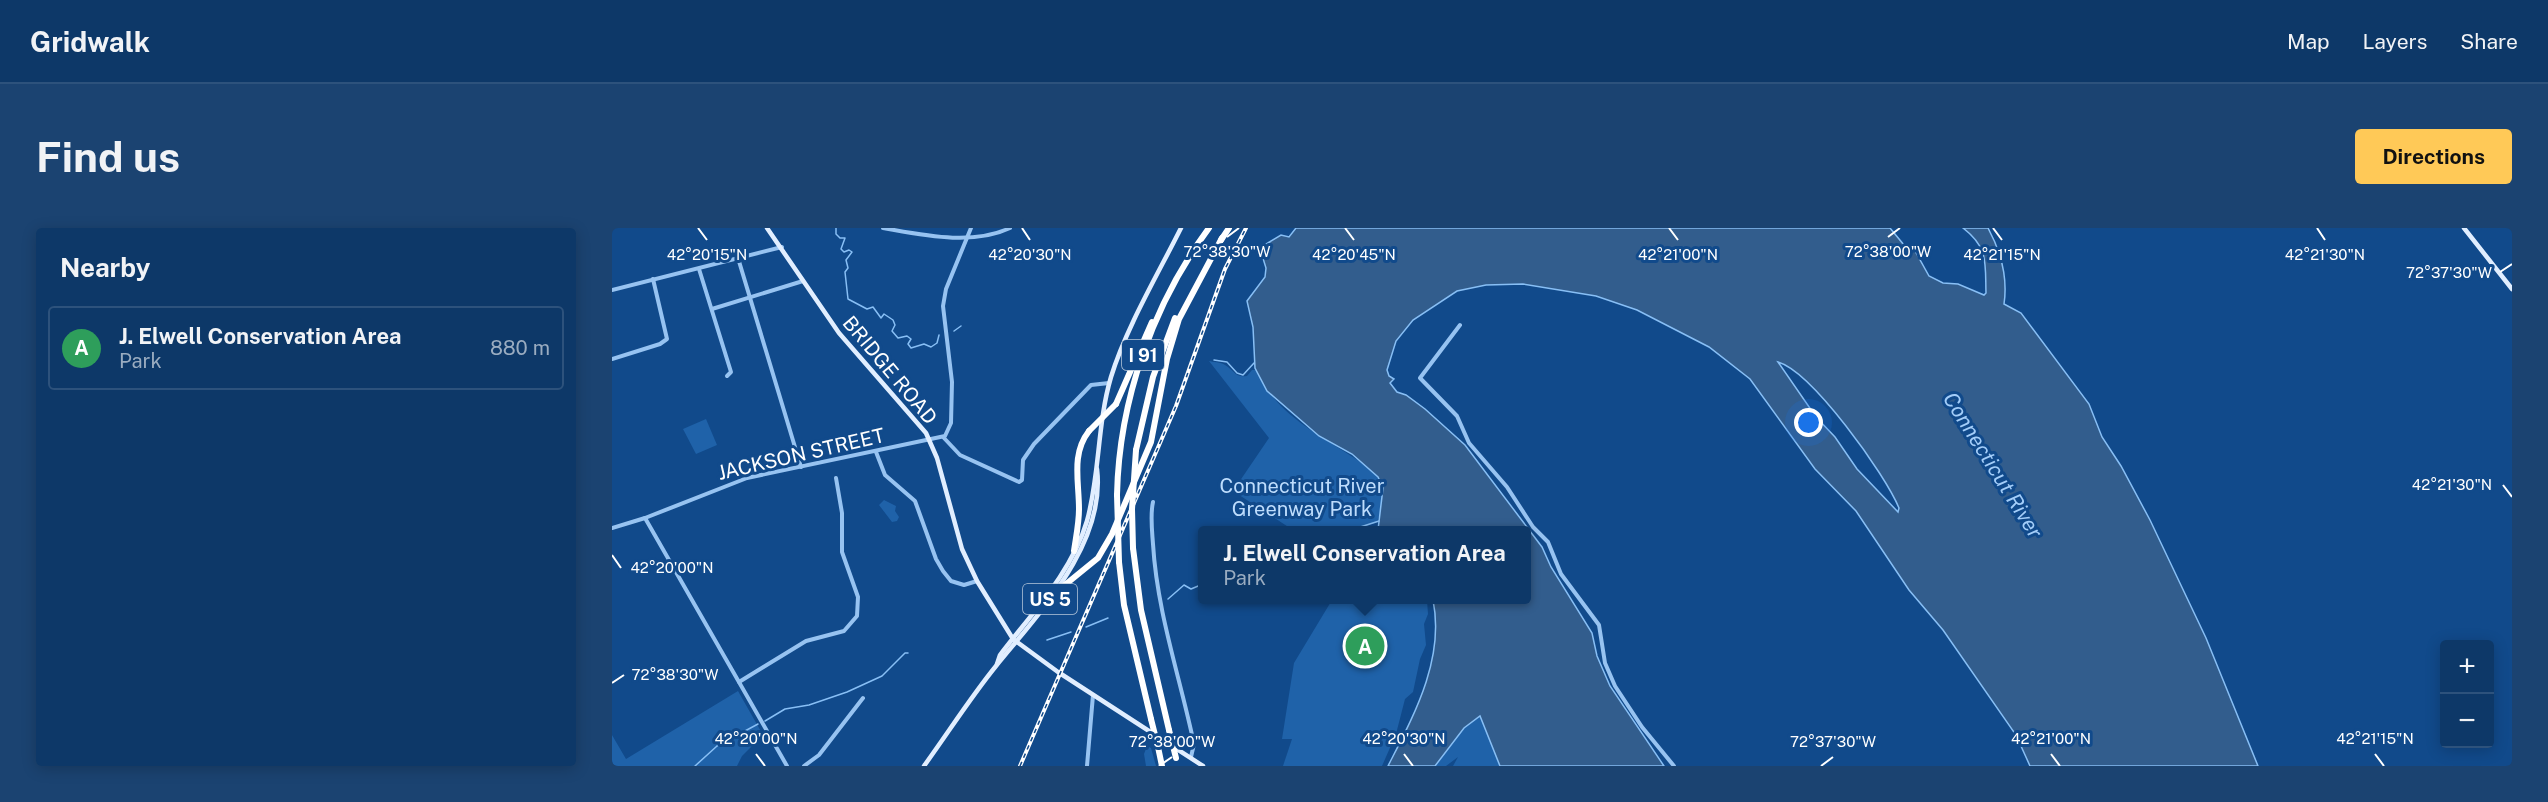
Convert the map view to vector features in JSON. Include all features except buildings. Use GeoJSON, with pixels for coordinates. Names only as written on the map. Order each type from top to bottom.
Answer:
{"type":"FeatureCollection","features":[{"type":"Feature","properties":{"kind":"highway","name":"I 91"},"geometry":{"type":"LineString","coordinates":[[1162,766],[1126,615],[1119,562],[1117,495],[1122,440],[1131,393],[1148,341],[1170,291],[1209,228]]}},
{"type":"Feature","properties":{"kind":"highway","name":"I 91"},"geometry":{"type":"LineString","coordinates":[[1178,766],[1141,610],[1133,548],[1132,508],[1136,450],[1149,390],[1166,339],[1192,284],[1229,228]]}},
{"type":"Feature","properties":{"kind":"highway"},"geometry":{"type":"LineString","coordinates":[[1055,593],[1091,565],[1104,550],[1112,534],[1151,442],[1176,326],[1222,238]]}},
{"type":"Feature","properties":{"kind":"highway"},"geometry":{"type":"LineString","coordinates":[[1074,551],[1079,511],[1077,460],[1081,444],[1089,431],[1116,404],[1123,392],[1146,333],[1170,291]]}},
{"type":"Feature","properties":{"kind":"main road","name":"BRIDGE ROAD"},"geometry":{"type":"LineString","coordinates":[[767,228],[839,333],[914,417],[930,441],[937,458],[953,525],[977,581],[1015,641]]}},
{"type":"Feature","properties":{"kind":"main road","name":"US 5"},"geometry":{"type":"LineString","coordinates":[[1015,641],[1066,567],[1087,519],[1109,383],[1124,344],[1181,228]]}},
{"type":"Feature","properties":{"kind":"main road"},"geometry":{"type":"LineString","coordinates":[[2464,228],[2512,289]]}},
{"type":"Feature","properties":{"kind":"main road","name":"US 5"},"geometry":{"type":"LineString","coordinates":[[924,766],[997,664],[1000,655],[1015,641],[1055,593],[1077,557],[1088,531],[1096,495],[1097,466]]}},
{"type":"Feature","properties":{"kind":"main road"},"geometry":{"type":"LineString","coordinates":[[1015,641],[1203,766]]}},
{"type":"Feature","properties":{"kind":"street"},"geometry":{"type":"LineString","coordinates":[[883,228],[967,238],[990,236],[1010,228]]}},
{"type":"Feature","properties":{"kind":"street"},"geometry":{"type":"LineString","coordinates":[[971,228],[946,290],[943,306],[952,382],[951,423],[944,438],[960,455],[1019,482],[1022,480],[1022,464],[1027,454],[1088,388],[1096,383],[1109,383]]}},
{"type":"Feature","properties":{"kind":"street"},"geometry":{"type":"LineString","coordinates":[[612,290],[782,247]]}},
{"type":"Feature","properties":{"kind":"street"},"geometry":{"type":"LineString","coordinates":[[738,258],[801,467]]}},
{"type":"Feature","properties":{"kind":"street"},"geometry":{"type":"LineString","coordinates":[[699,268],[731,372],[727,376]]}},
{"type":"Feature","properties":{"kind":"street"},"geometry":{"type":"LineString","coordinates":[[612,359],[660,344],[667,339],[653,279]]}},
{"type":"Feature","properties":{"kind":"street"},"geometry":{"type":"LineString","coordinates":[[712,309],[802,281]]}},
{"type":"Feature","properties":{"kind":"street"},"geometry":{"type":"LineString","coordinates":[[1460,325],[1420,378],[1457,416],[1472,446],[1508,487],[1533,527],[1548,542],[1561,574],[1599,625],[1605,663],[1615,686],[1642,727],[1674,766]]}},
{"type":"Feature","properties":{"kind":"street","name":"JACKSON STREET"},"geometry":{"type":"LineString","coordinates":[[612,528],[645,518],[744,478],[944,438]]}},
{"type":"Feature","properties":{"kind":"street"},"geometry":{"type":"LineString","coordinates":[[876,452],[885,475],[915,501],[936,559],[948,578],[964,585],[977,581]]}},
{"type":"Feature","properties":{"kind":"street"},"geometry":{"type":"LineString","coordinates":[[739,682],[806,641],[844,631],[857,616],[858,597],[842,552],[842,513],[836,478]]}},
{"type":"Feature","properties":{"kind":"street"},"geometry":{"type":"LineString","coordinates":[[1153,502],[1156,577],[1166,630],[1194,744],[1191,757]]}},
{"type":"Feature","properties":{"kind":"street"},"geometry":{"type":"LineString","coordinates":[[645,518],[787,766]]}},
{"type":"Feature","properties":{"kind":"street"},"geometry":{"type":"LineString","coordinates":[[1087,766],[1093,695]]}},
{"type":"Feature","properties":{"kind":"street"},"geometry":{"type":"LineString","coordinates":[[804,766],[819,755],[863,698]]}},
{"type":"Feature","properties":{"kind":"green space","name":"Connecticut River Greenway Park"},"geometry":{"type":"Polygon","coordinates":[[[1209,361],[1223,364],[1240,376],[1247,376],[1252,370],[1258,370],[1272,396],[1282,407],[1319,436],[1373,472],[1383,490],[1382,507],[1377,522],[1366,526],[1287,526],[1233,491],[1269,438],[1209,361]]]}},
{"type":"Feature","properties":{"kind":"green space"},"geometry":{"type":"Polygon","coordinates":[[[706,419],[717,445],[696,454],[683,429],[706,419]]]}},
{"type":"Feature","properties":{"kind":"green space"},"geometry":{"type":"Polygon","coordinates":[[[884,500],[896,506],[895,511],[899,517],[897,521],[892,522],[879,505],[884,500]]]}},
{"type":"Feature","properties":{"kind":"green space"},"geometry":{"type":"Polygon","coordinates":[[[1330,604],[1427,604],[1428,614],[1424,624],[1426,645],[1420,659],[1413,692],[1405,699],[1396,734],[1382,766],[1283,766],[1292,739],[1282,739],[1294,663],[1330,604]]]}},
{"type":"Feature","properties":{"kind":"green space"},"geometry":{"type":"Polygon","coordinates":[[[738,691],[763,735],[742,756],[737,766],[612,766],[612,735],[626,759],[738,691]]]}},
{"type":"Feature","properties":{"kind":"green space"},"geometry":{"type":"Polygon","coordinates":[[[1480,716],[1500,766],[1453,766],[1458,757],[1446,766],[1435,766],[1464,728],[1480,716]]]}},
{"type":"Feature","properties":{"kind":"green space"},"geometry":{"type":"Polygon","coordinates":[[[1147,746],[1151,748],[1156,766],[1146,766],[1144,754],[1147,746]]]}},
{"type":"Feature","properties":{"kind":"water","name":"Connecticut River"},"geometry":{"type":"Polygon","coordinates":[[[1296,228],[1890,228],[1904,245],[1914,249],[1929,276],[1943,283],[1958,284],[1984,295],[1986,293],[1986,273],[1984,257],[1977,242],[1963,228],[1988,228],[1997,246],[2002,265],[2005,284],[2004,304],[2021,313],[2089,404],[2102,437],[2121,466],[2150,520],[2206,638],[2258,766],[2030,766],[2016,735],[1943,630],[1909,590],[1856,511],[1815,469],[1750,379],[1709,347],[1637,310],[1596,296],[1523,284],[1486,285],[1457,291],[1413,320],[1396,341],[1387,370],[1389,376],[1394,379],[1390,383],[1397,392],[1406,395],[1425,409],[1465,445],[1526,526],[1378,526],[1383,488],[1378,477],[1352,454],[1319,436],[1267,391],[1255,368],[1253,327],[1247,301],[1265,277],[1263,246],[1281,235],[1289,237],[1296,228]],[[1778,362],[1816,417],[1835,437],[1857,469],[1898,512],[1899,508],[1891,492],[1864,450],[1809,384],[1778,362]]]}},
{"type":"Feature","properties":{"kind":"water"},"geometry":{"type":"Polygon","coordinates":[[[1531,532],[1542,547],[1551,567],[1592,633],[1597,656],[1610,686],[1664,766],[1500,766],[1480,716],[1464,728],[1435,766],[1388,766],[1425,686],[1435,644],[1434,604],[1531,604],[1531,532]]]}},
{"type":"Feature","properties":{"kind":"waterway"},"geometry":{"type":"LineString","coordinates":[[836,228],[836,234],[840,238],[845,238],[841,249],[844,252],[849,250],[852,252],[846,260],[848,299],[867,309],[873,307],[881,318],[884,314],[893,320],[895,325],[892,331],[898,338],[907,336],[911,339],[908,344],[911,348],[924,344],[931,347],[937,343],[939,335]]}},
{"type":"Feature","properties":{"kind":"waterway"},"geometry":{"type":"LineString","coordinates":[[954,331],[961,326]]}},
{"type":"Feature","properties":{"kind":"waterway"},"geometry":{"type":"LineString","coordinates":[[1214,360],[1227,362],[1237,373],[1243,375],[1254,363]]}},
{"type":"Feature","properties":{"kind":"waterway"},"geometry":{"type":"LineString","coordinates":[[1363,526],[1379,521]]}},
{"type":"Feature","properties":{"kind":"waterway"},"geometry":{"type":"LineString","coordinates":[[1168,599],[1184,585],[1191,589],[1198,586]]}},
{"type":"Feature","properties":{"kind":"waterway"},"geometry":{"type":"LineString","coordinates":[[1086,627],[1108,618]]}},
{"type":"Feature","properties":{"kind":"waterway"},"geometry":{"type":"LineString","coordinates":[[1047,640],[1071,632]]}},
{"type":"Feature","properties":{"kind":"waterway"},"geometry":{"type":"LineString","coordinates":[[765,721],[785,709],[809,705],[847,692],[882,676],[905,653],[908,653]]}},
{"type":"Feature","properties":{"kind":"waterway"},"geometry":{"type":"LineString","coordinates":[[695,766],[717,746],[758,724]]}},
{"type":"Feature","properties":{"kind":"railway"},"geometry":{"type":"LineString","coordinates":[[1020,766],[1176,406],[1225,269],[1246,228]]}},
{"type":"Feature","properties":{"kind":"place","name":"J. Elwell Conservation Area"},"geometry":{"type":"Point","coordinates":[1365,646]}}]}
